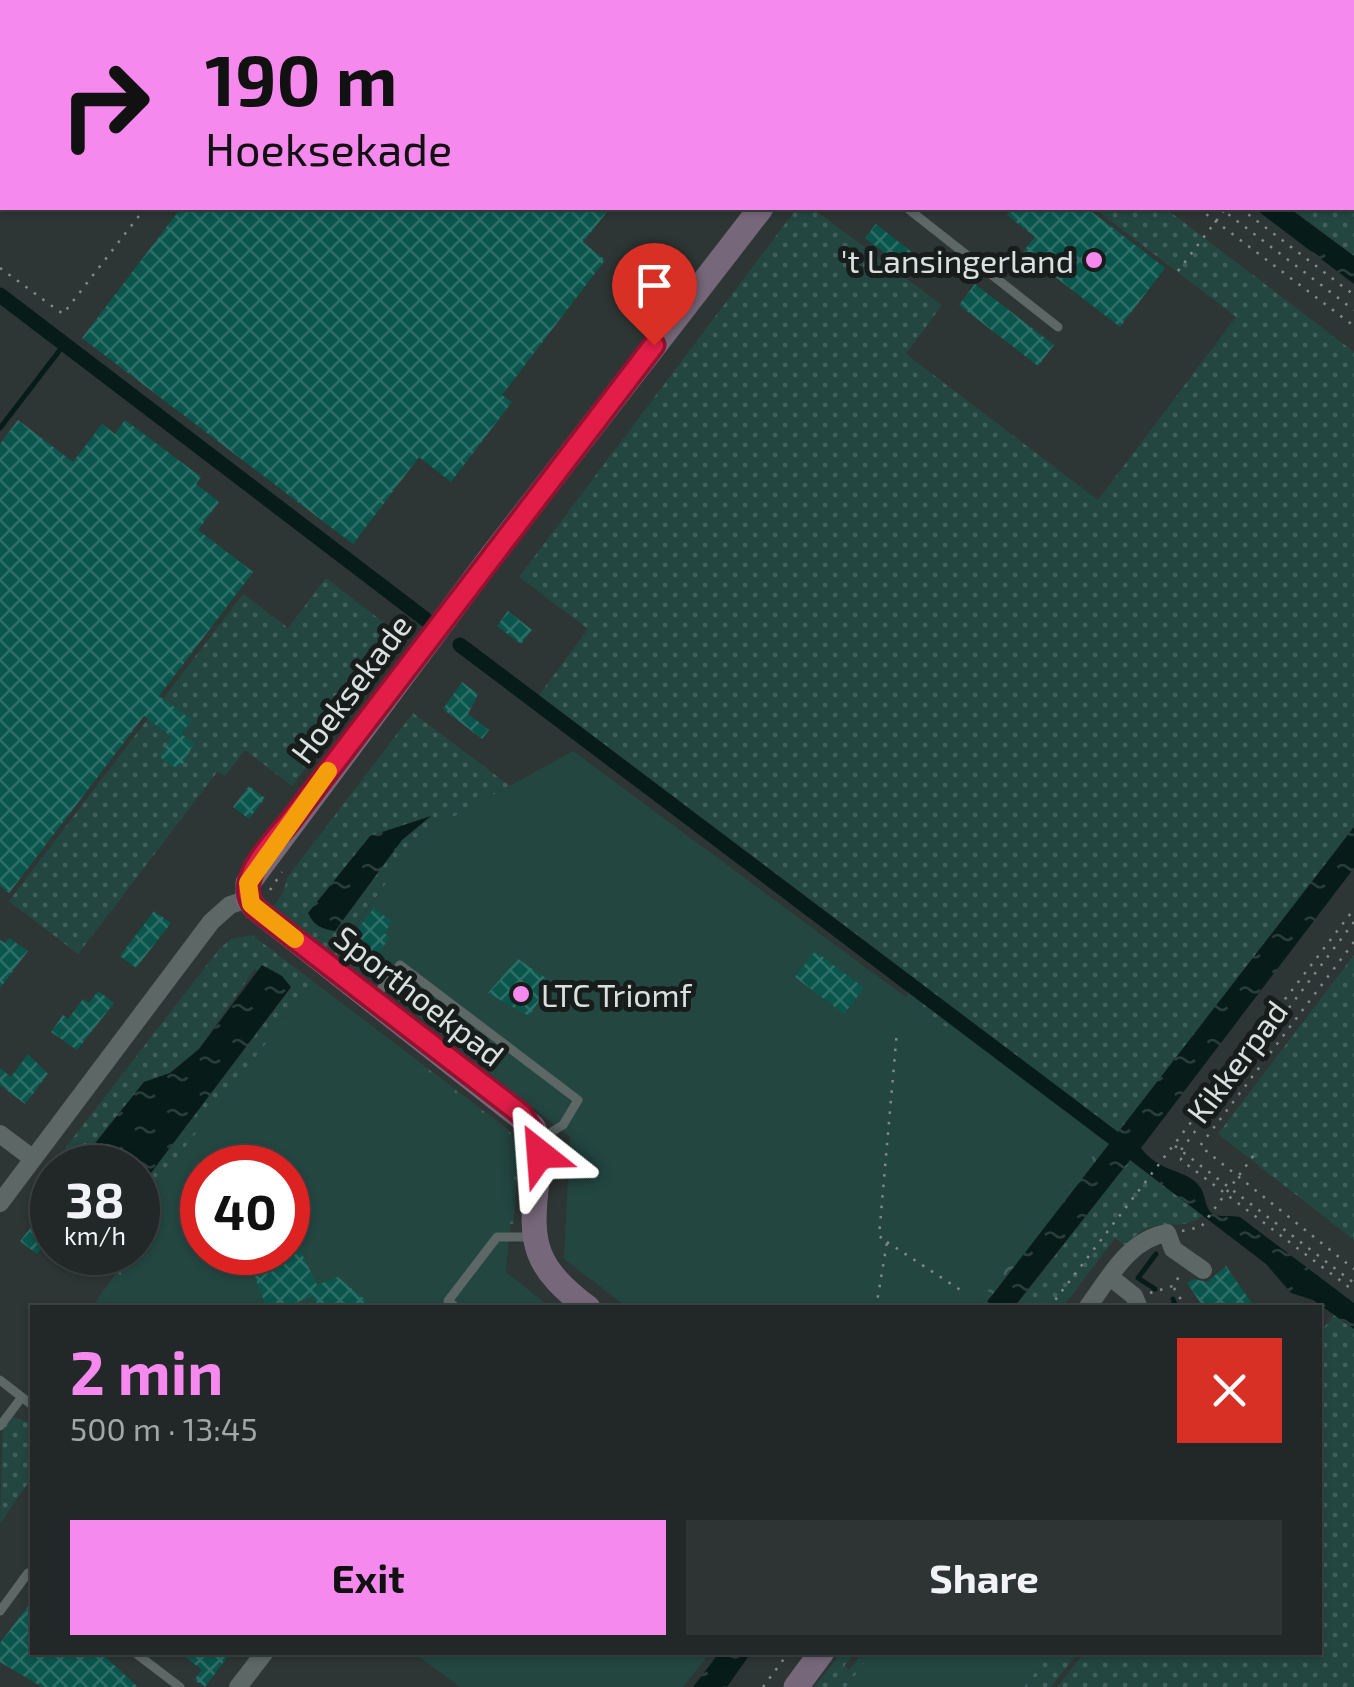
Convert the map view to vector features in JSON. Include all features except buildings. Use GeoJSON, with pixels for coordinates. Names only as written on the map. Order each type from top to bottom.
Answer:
{"type":"FeatureCollection","features":[{"type":"Feature","properties":{"kind":"street","name":"Hoeksekade"},"geometry":{"type":"LineString","coordinates":[[248,900],[251,874],[274,842],[758,210]]}},
{"type":"Feature","properties":{"kind":"street","name":"Sporthoekpad"},"geometry":{"type":"LineString","coordinates":[[248,900],[521,1114],[539,1140]]}},
{"type":"Feature","properties":{"kind":"street"},"geometry":{"type":"LineString","coordinates":[[42,1145],[217,915],[248,900]]}},
{"type":"Feature","properties":{"kind":"street"},"geometry":{"type":"LineString","coordinates":[[0,1134],[30,1156]]}},
{"type":"Feature","properties":{"kind":"street"},"geometry":{"type":"LineString","coordinates":[[539,1140],[534,1237],[546,1272],[584,1305]]}},
{"type":"Feature","properties":{"kind":"street"},"geometry":{"type":"LineString","coordinates":[[0,1203],[30,1161]]}},
{"type":"Feature","properties":{"kind":"street"},"geometry":{"type":"LineString","coordinates":[[1088,1305],[1140,1240],[1167,1233],[1173,1249],[1200,1267]]}},
{"type":"Feature","properties":{"kind":"street"},"geometry":{"type":"LineString","coordinates":[[1110,1277],[1137,1302]]}},
{"type":"Feature","properties":{"kind":"street"},"geometry":{"type":"LineString","coordinates":[[238,1687],[263,1655]]}},
{"type":"Feature","properties":{"kind":"street"},"geometry":{"type":"LineString","coordinates":[[796,1687],[820,1655]]}},
{"type":"Feature","properties":{"kind":"lane"},"geometry":{"type":"LineString","coordinates":[[909,210],[1058,327]]}},
{"type":"Feature","properties":{"kind":"lane"},"geometry":{"type":"LineString","coordinates":[[373,999],[400,965],[578,1100],[564,1125],[539,1140]]}},
{"type":"Feature","properties":{"kind":"lane"},"geometry":{"type":"LineString","coordinates":[[453,1305],[448,1301],[497,1237],[534,1237]]}},
{"type":"Feature","properties":{"kind":"lane"},"geometry":{"type":"LineString","coordinates":[[0,1380],[30,1403]]}},
{"type":"Feature","properties":{"kind":"lane"},"geometry":{"type":"LineString","coordinates":[[0,1426],[22,1397]]}},
{"type":"Feature","properties":{"kind":"lane"},"geometry":{"type":"LineString","coordinates":[[0,1612],[30,1575]]}},
{"type":"Feature","properties":{"kind":"lane"},"geometry":{"type":"LineString","coordinates":[[138,1655],[180,1687]]}},
{"type":"Feature","properties":{"kind":"path"},"geometry":{"type":"LineString","coordinates":[[0,268],[63,314],[143,210]]}},
{"type":"Feature","properties":{"kind":"path"},"geometry":{"type":"LineString","coordinates":[[1201,210],[1354,326]]}},
{"type":"Feature","properties":{"kind":"path"},"geometry":{"type":"LineString","coordinates":[[1178,270],[1222,210]]}},
{"type":"Feature","properties":{"kind":"path"},"geometry":{"type":"LineString","coordinates":[[1226,210],[1354,310]]}},
{"type":"Feature","properties":{"kind":"path"},"geometry":{"type":"LineString","coordinates":[[1243,210],[1354,294]]}},
{"type":"Feature","properties":{"kind":"path","name":"Kikkerpad"},"geometry":{"type":"LineString","coordinates":[[1354,909],[1174,1145],[1354,1292]]}},
{"type":"Feature","properties":{"kind":"path","name":"Kikkerpad"},"geometry":{"type":"LineString","coordinates":[[1181,1150],[1354,922]]}},
{"type":"Feature","properties":{"kind":"path","name":"Kikkerpad"},"geometry":{"type":"LineString","coordinates":[[1354,942],[1200,1146],[1236,1179],[1354,1268]]}},
{"type":"Feature","properties":{"kind":"path"},"geometry":{"type":"LineString","coordinates":[[897,1031],[880,1236],[964,1293]]}},
{"type":"Feature","properties":{"kind":"path"},"geometry":{"type":"LineString","coordinates":[[1051,1305],[1174,1145]]}},
{"type":"Feature","properties":{"kind":"path"},"geometry":{"type":"LineString","coordinates":[[1167,1233],[1200,1228],[1254,1155]]}},
{"type":"Feature","properties":{"kind":"path","name":"Kikkerpad"},"geometry":{"type":"LineString","coordinates":[[1227,1192],[1354,1283]]}},
{"type":"Feature","properties":{"kind":"path"},"geometry":{"type":"LineString","coordinates":[[876,1305],[886,1242]]}},
{"type":"Feature","properties":{"kind":"path"},"geometry":{"type":"LineString","coordinates":[[1137,1302],[1173,1286],[1181,1274],[1200,1267]]}},
{"type":"Feature","properties":{"kind":"path"},"geometry":{"type":"LineString","coordinates":[[1173,1286],[1184,1305]]}},
{"type":"Feature","properties":{"kind":"path"},"geometry":{"type":"LineString","coordinates":[[763,1687],[788,1655]]}},
{"type":"Feature","properties":{"kind":"green space"},"geometry":{"type":"Polygon","coordinates":[[[795,210],[815,210],[942,305],[906,354],[1098,500],[1236,317],[1097,210],[1168,210],[1354,352],[1354,827],[1111,1145],[953,1024],[939,1039],[905,1010],[908,990],[894,979],[901,968],[539,695],[588,629],[519,577],[795,210]]]}},
{"type":"Feature","properties":{"kind":"green space"},"geometry":{"type":"Polygon","coordinates":[[[1294,210],[1354,210],[1354,256],[1294,210]]]}},
{"type":"Feature","properties":{"kind":"green space"},"geometry":{"type":"Polygon","coordinates":[[[326,578],[405,639],[292,786],[245,750],[225,776],[218,771],[78,954],[9,901],[243,594],[288,628],[326,578]]]}},
{"type":"Feature","properties":{"kind":"green space"},"geometry":{"type":"Polygon","coordinates":[[[413,713],[510,786],[420,836],[337,952],[364,973],[355,975],[270,912],[284,891],[287,878],[413,713]]]}},
{"type":"Feature","properties":{"kind":"green space"},"geometry":{"type":"Polygon","coordinates":[[[573,751],[1103,1143],[977,1305],[624,1305],[564,1259],[570,1137],[337,953],[420,835],[573,751]]]}},
{"type":"Feature","properties":{"kind":"green space"},"geometry":{"type":"Polygon","coordinates":[[[252,935],[314,982],[187,1145],[180,1145],[180,1154],[160,1180],[160,1161],[291,988],[255,969],[199,1049],[170,1073],[144,1082],[94,1145],[68,1145],[220,948],[231,939],[252,935]]]}},
{"type":"Feature","properties":{"kind":"green space"},"geometry":{"type":"Polygon","coordinates":[[[1354,955],[1354,1240],[1218,1134],[1354,955]]]}},
{"type":"Feature","properties":{"kind":"green space"},"geometry":{"type":"Polygon","coordinates":[[[314,982],[510,1131],[519,1153],[513,1224],[490,1228],[513,1158],[310,1165],[310,1145],[187,1145],[314,982]]]}},
{"type":"Feature","properties":{"kind":"green space"},"geometry":{"type":"Polygon","coordinates":[[[310,987],[507,1131],[517,1145],[506,1272],[547,1305],[107,1305],[130,1275],[160,1275],[160,1180],[180,1154],[180,1275],[310,1275],[310,1145],[187,1145],[310,987]]]}},
{"type":"Feature","properties":{"kind":"green space"},"geometry":{"type":"Polygon","coordinates":[[[953,1024],[1111,1145],[985,1305],[959,1305],[938,1040],[953,1024]]]}},
{"type":"Feature","properties":{"kind":"green space"},"geometry":{"type":"Polygon","coordinates":[[[180,1154],[180,1207],[160,1243],[160,1180],[180,1154]]]}},
{"type":"Feature","properties":{"kind":"green space"},"geometry":{"type":"Polygon","coordinates":[[[1130,1160],[1204,1215],[1184,1224],[1146,1229],[1126,1246],[1115,1238],[1065,1305],[1016,1305],[1130,1160]]]}},
{"type":"Feature","properties":{"kind":"green space"},"geometry":{"type":"Polygon","coordinates":[[[115,1275],[142,1275],[125,1305],[93,1305],[115,1275]]]}},
{"type":"Feature","properties":{"kind":"green space"},"geometry":{"type":"Polygon","coordinates":[[[1334,1315],[1354,1329],[1354,1687],[1057,1687],[1082,1655],[1322,1655],[1322,1330],[1334,1315]]]}},
{"type":"Feature","properties":{"kind":"green space"},"geometry":{"type":"Polygon","coordinates":[[[3,1414],[30,1422],[30,1480],[0,1524],[3,1414]]]}},
{"type":"Feature","properties":{"kind":"green space"},"geometry":{"type":"Polygon","coordinates":[[[417,1655],[708,1655],[683,1687],[460,1687],[417,1655]]]}},
{"type":"Feature","properties":{"kind":"green space"},"geometry":{"type":"Polygon","coordinates":[[[839,1655],[853,1655],[844,1666],[849,1670],[860,1655],[1076,1655],[1051,1687],[814,1687],[839,1655]]]}},
{"type":"Feature","properties":{"kind":"green space"},"geometry":{"type":"Polygon","coordinates":[[[870,1655],[1048,1655],[1024,1687],[846,1687],[870,1655]]]}},
{"type":"Feature","properties":{"kind":"water"},"geometry":{"type":"Polygon","coordinates":[[[1257,210],[1292,210],[1354,256],[1354,284],[1257,210]]]}},
{"type":"Feature","properties":{"kind":"water"},"geometry":{"type":"Polygon","coordinates":[[[431,816],[402,840],[335,931],[313,921],[308,913],[370,836],[431,816]]]}},
{"type":"Feature","properties":{"kind":"water"},"geometry":{"type":"Polygon","coordinates":[[[1354,827],[1354,868],[1141,1148],[1157,1163],[1195,1181],[1211,1213],[1240,1217],[1354,1303],[1354,1329],[1322,1305],[1291,1293],[1266,1264],[1130,1160],[1016,1305],[985,1305],[1354,827]]]}},
{"type":"Feature","properties":{"kind":"water"},"geometry":{"type":"Polygon","coordinates":[[[262,965],[282,976],[291,987],[160,1161],[160,1145],[94,1145],[144,1082],[170,1073],[199,1049],[262,965]]]}},
{"type":"Feature","properties":{"kind":"water"},"geometry":{"type":"Polygon","coordinates":[[[717,1655],[750,1655],[727,1687],[693,1687],[717,1655]]]}},
{"type":"Feature","properties":{"kind":"waterway"},"geometry":{"type":"LineString","coordinates":[[0,295],[425,619]]}},
{"type":"Feature","properties":{"kind":"waterway"},"geometry":{"type":"LineString","coordinates":[[0,428],[63,346]]}},
{"type":"Feature","properties":{"kind":"waterway"},"geometry":{"type":"LineString","coordinates":[[460,645],[1132,1152]]}},
{"type":"Feature","properties":{"kind":"waterway"},"geometry":{"type":"LineString","coordinates":[[1155,1289],[1138,1278],[1156,1254]]}},
{"type":"Feature","properties":{"kind":"waterway"},"geometry":{"type":"LineString","coordinates":[[1173,1299],[1175,1305]]}},
{"type":"Feature","properties":{"kind":"slow traffic"},"geometry":{"type":"LineString","coordinates":[[295,939],[251,904],[248,883],[328,771]]}},
{"type":"Feature","properties":{"kind":"place","name":"'t Lansingerland"},"geometry":{"type":"Point","coordinates":[1094,260]}},
{"type":"Feature","properties":{"kind":"place","name":"LTC Triomf"},"geometry":{"type":"Point","coordinates":[521,994]}},
{"type":"Feature","properties":{"kind":"route"},"geometry":{"type":"LineString","coordinates":[[540,1154],[539,1140],[521,1114],[255,908],[248,900],[248,883],[490,556],[654,345]]}}]}
